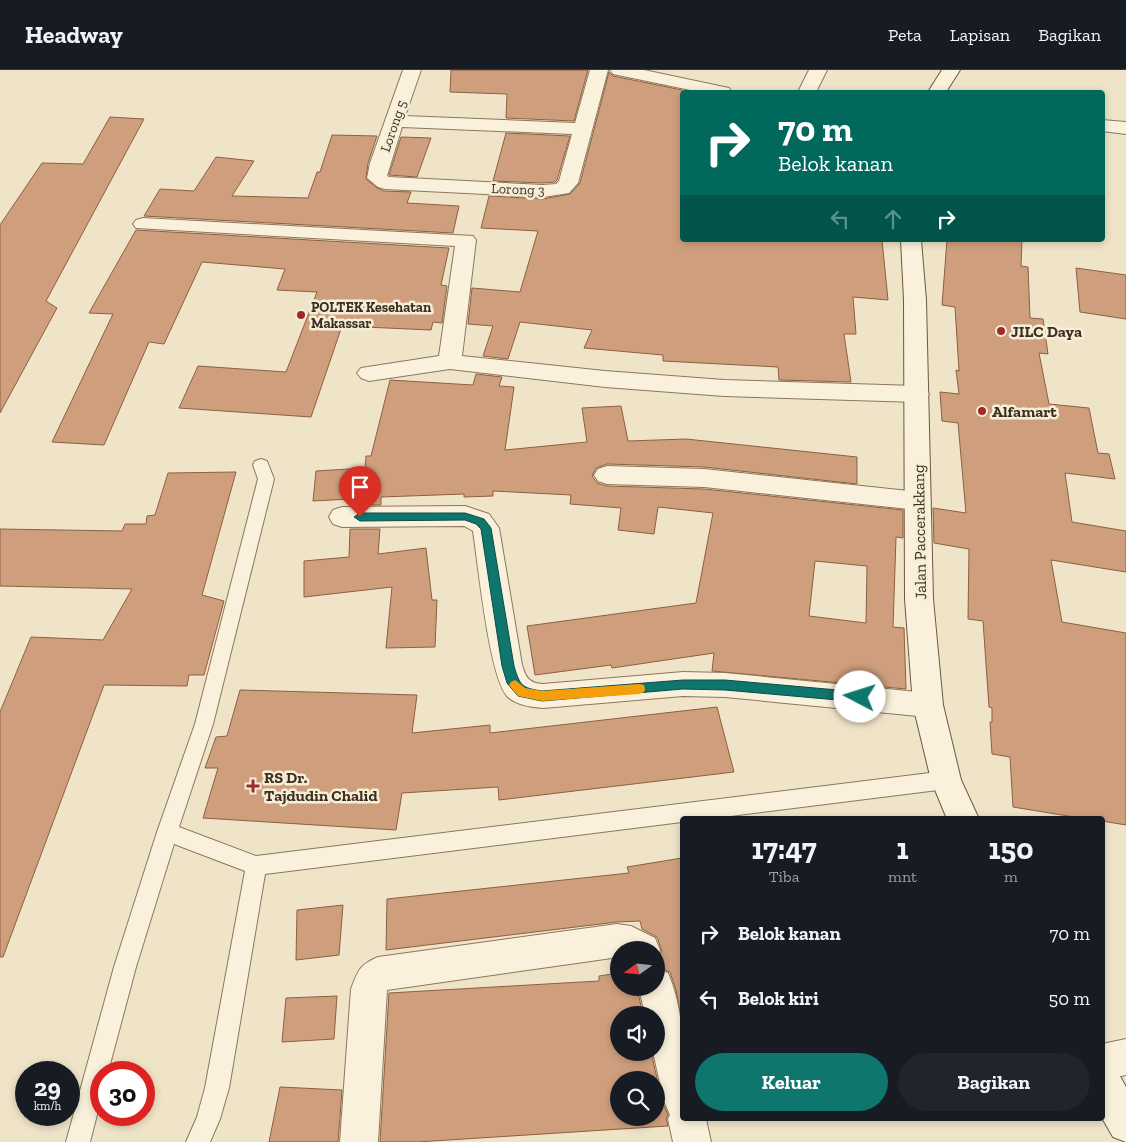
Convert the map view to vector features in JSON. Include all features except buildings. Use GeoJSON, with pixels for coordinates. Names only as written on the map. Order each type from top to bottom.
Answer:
{"type":"FeatureCollection","features":[{"type":"Feature","properties":{"kind":"street","name":"Lorong 5"},"geometry":{"type":"LineString","coordinates":[[379,181],[377,178],[380,164],[412,70]]}},
{"type":"Feature","properties":{"kind":"street","name":"Lorong 3"},"geometry":{"type":"LineString","coordinates":[[379,181],[385,183],[555,191],[562,189],[568,183],[599,70]]}},
{"type":"Feature","properties":{"kind":"street"},"geometry":{"type":"LineString","coordinates":[[619,70],[714,90]]}},
{"type":"Feature","properties":{"kind":"street"},"geometry":{"type":"LineString","coordinates":[[808,90],[818,70]]}},
{"type":"Feature","properties":{"kind":"street"},"geometry":{"type":"LineString","coordinates":[[938,90],[951,70]]}},
{"type":"Feature","properties":{"kind":"street"},"geometry":{"type":"LineString","coordinates":[[395,121],[582,129]]}},
{"type":"Feature","properties":{"kind":"street"},"geometry":{"type":"LineString","coordinates":[[1105,125],[1126,128]]}},
{"type":"Feature","properties":{"kind":"street"},"geometry":{"type":"LineString","coordinates":[[142,224],[466,240],[450,362]]}},
{"type":"Feature","properties":{"kind":"street","name":"Jalan Paccerakkang"},"geometry":{"type":"LineString","coordinates":[[911,242],[916,300],[919,599],[928,706],[946,780],[961,816]]}},
{"type":"Feature","properties":{"kind":"street"},"geometry":{"type":"LineString","coordinates":[[369,373],[450,362],[605,379],[724,388],[917,394]]}},
{"type":"Feature","properties":{"kind":"street"},"geometry":{"type":"LineString","coordinates":[[607,475],[704,478],[918,501]]}},
{"type":"Feature","properties":{"kind":"street"},"geometry":{"type":"LineString","coordinates":[[342,517],[465,516],[480,521],[486,528],[508,666],[513,683],[522,693],[542,696],[683,684],[725,685],[878,699],[928,706]]}},
{"type":"Feature","properties":{"kind":"street"},"geometry":{"type":"LineString","coordinates":[[359,1142],[368,989],[372,980],[378,974],[617,940],[628,941]]}},
{"type":"Feature","properties":{"kind":"street"},"geometry":{"type":"LineString","coordinates":[[658,996],[680,1092]]}},
{"type":"Feature","properties":{"kind":"street"},"geometry":{"type":"LineString","coordinates":[[1105,1061],[1126,1057]]}},
{"type":"Feature","properties":{"kind":"street"},"geometry":{"type":"LineString","coordinates":[[1105,1086],[1126,1124]]}},
{"type":"Feature","properties":{"kind":"street"},"geometry":{"type":"LineString","coordinates":[[687,1121],[692,1142]]}},
{"type":"Feature","properties":{"kind":"lane"},"geometry":{"type":"LineString","coordinates":[[78,1142],[123,976],[167,832],[204,724],[266,479],[261,465]]}},
{"type":"Feature","properties":{"kind":"lane"},"geometry":{"type":"LineString","coordinates":[[167,832],[256,866],[946,780]]}},
{"type":"Feature","properties":{"kind":"lane"},"geometry":{"type":"LineString","coordinates":[[198,1142],[208,1120],[217,1088],[256,866]]}},
{"type":"Feature","properties":{"kind":"slow traffic"},"geometry":{"type":"LineString","coordinates":[[515,685],[522,693],[542,696],[639,689]]}},
{"type":"Feature","properties":{"kind":"place","name":"POLTEK Kesehatan Makassar"},"geometry":{"type":"Point","coordinates":[301,315]}},
{"type":"Feature","properties":{"kind":"place","name":"JILC Daya"},"geometry":{"type":"Point","coordinates":[1001,331]}},
{"type":"Feature","properties":{"kind":"place","name":"Alfamart"},"geometry":{"type":"Point","coordinates":[982,411]}},
{"type":"Feature","properties":{"kind":"place","name":"RS Dr. Tajdudin Chalid"},"geometry":{"type":"Point","coordinates":[253,786]}},
{"type":"Feature","properties":{"kind":"route"},"geometry":{"type":"LineString","coordinates":[[360,517],[465,516],[480,521],[486,528],[508,666],[513,683],[522,693],[542,696],[683,684],[759,687],[860,697]]}}]}
